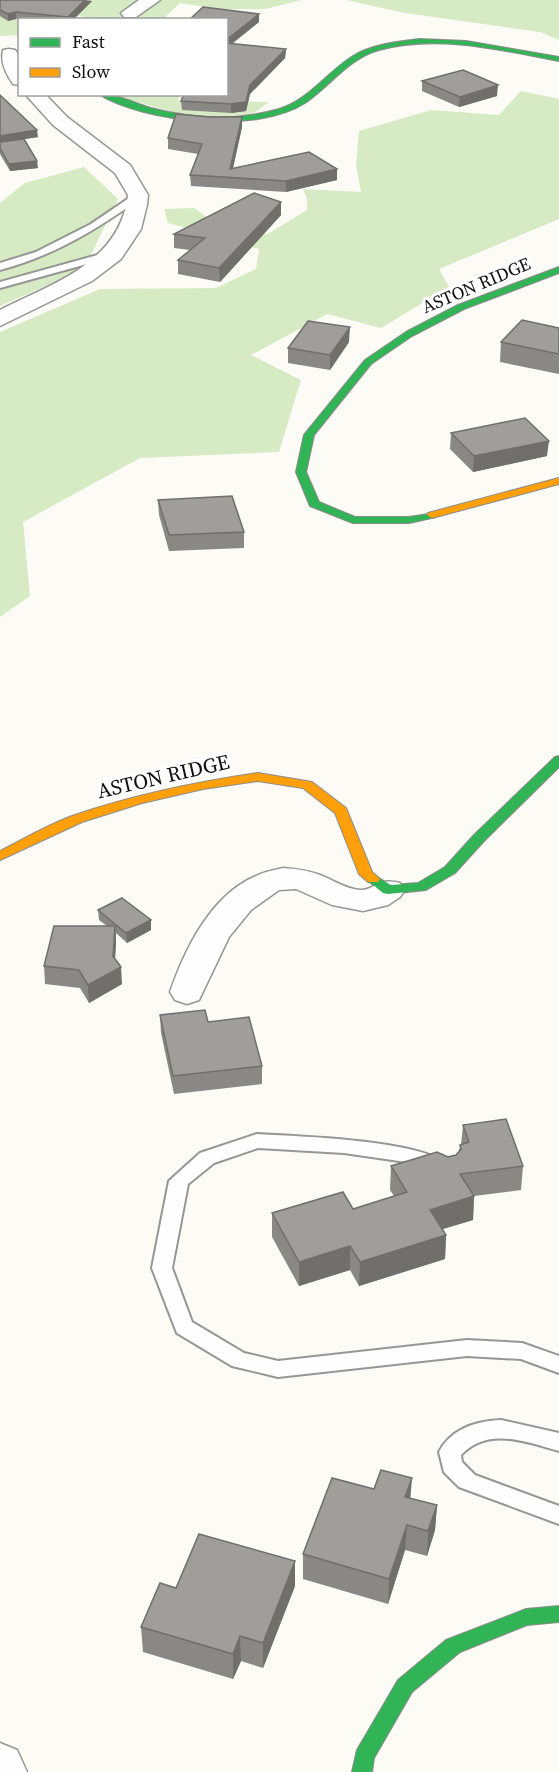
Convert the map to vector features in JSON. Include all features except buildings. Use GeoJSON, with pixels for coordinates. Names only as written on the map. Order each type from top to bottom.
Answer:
{"type":"FeatureCollection","features":[{"type":"Feature","properties":{"kind":"street"},"geometry":{"type":"LineString","coordinates":[[130,13],[151,0]]}},
{"type":"Feature","properties":{"kind":"street"},"geometry":{"type":"LineString","coordinates":[[107,96],[133,107],[182,120],[218,122],[256,118],[296,106],[351,59],[374,48],[418,42],[463,43],[559,59]]}},
{"type":"Feature","properties":{"kind":"street"},"geometry":{"type":"LineString","coordinates":[[9,54],[9,62],[18,77]]}},
{"type":"Feature","properties":{"kind":"street"},"geometry":{"type":"LineString","coordinates":[[0,319],[84,276],[113,254],[130,229],[138,195],[123,169],[60,121],[36,96]]}},
{"type":"Feature","properties":{"kind":"street","name":"ASTON RIDGE"},"geometry":{"type":"LineString","coordinates":[[559,270],[460,307],[409,333],[368,362],[309,435],[301,472],[314,504],[353,520],[409,520],[456,510],[559,481]]}},
{"type":"Feature","properties":{"kind":"street"},"geometry":{"type":"LineString","coordinates":[[187,992],[201,956],[227,914],[251,893],[272,881],[296,878],[349,899],[372,900],[388,890],[421,887],[450,870],[479,838],[559,760]]}},
{"type":"Feature","properties":{"kind":"street","name":"ASTON RIDGE"},"geometry":{"type":"LineString","coordinates":[[0,856],[77,819],[138,800],[203,785],[258,777],[307,785],[341,811],[366,874],[388,890]]}},
{"type":"Feature","properties":{"kind":"street"},"geometry":{"type":"LineString","coordinates":[[362,1772],[364,1756],[405,1686],[453,1646],[526,1617],[559,1614]]}},
{"type":"Feature","properties":{"kind":"street"},"geometry":{"type":"LineString","coordinates":[[0,1766],[3,1772]]}},
{"type":"Feature","properties":{"kind":"lane"},"geometry":{"type":"LineString","coordinates":[[0,267],[40,254],[95,226],[138,195]]}},
{"type":"Feature","properties":{"kind":"lane"},"geometry":{"type":"LineString","coordinates":[[0,285],[113,254]]}},
{"type":"Feature","properties":{"kind":"lane"},"geometry":{"type":"LineString","coordinates":[[447,1172],[417,1157],[344,1146],[257,1141],[207,1158],[179,1181],[162,1268],[184,1327],[239,1360],[278,1369],[467,1347],[522,1351],[559,1365]]}},
{"type":"Feature","properties":{"kind":"lane"},"geometry":{"type":"LineString","coordinates":[[559,1442],[506,1429],[482,1430],[460,1438],[450,1452],[452,1466],[467,1481],[559,1515]]}},
{"type":"Feature","properties":{"kind":"green space"},"geometry":{"type":"Polygon","coordinates":[[[0,0],[302,0],[265,9],[219,9],[180,3],[164,18],[90,18],[56,12],[50,18],[18,18],[18,35],[0,36],[0,0]]]}},
{"type":"Feature","properties":{"kind":"green space"},"geometry":{"type":"Polygon","coordinates":[[[346,0],[559,0],[559,40],[540,32],[405,13],[346,0]]]}},
{"type":"Feature","properties":{"kind":"green space"},"geometry":{"type":"Polygon","coordinates":[[[521,91],[559,99],[559,219],[439,269],[449,287],[381,328],[327,314],[251,355],[301,380],[279,452],[140,458],[23,522],[30,596],[0,617],[0,332],[100,289],[216,288],[256,269],[259,249],[168,223],[164,209],[194,208],[225,230],[268,234],[307,210],[307,199],[303,189],[361,192],[356,165],[359,131],[431,110],[499,115],[521,91]]]}},
{"type":"Feature","properties":{"kind":"green space"},"geometry":{"type":"Polygon","coordinates":[[[116,96],[179,96],[178,100],[269,102],[254,113],[203,120],[116,96]]]}},
{"type":"Feature","properties":{"kind":"green space"},"geometry":{"type":"Polygon","coordinates":[[[84,167],[118,199],[84,269],[0,306],[0,203],[25,183],[84,167]]]}},
{"type":"Feature","properties":{"kind":"traffic: fast"},"geometry":{"type":"LineString","coordinates":[[108,96],[162,113],[224,120],[271,113],[290,107],[304,100],[355,58],[374,49],[396,44],[420,41],[466,43],[559,59]]}},
{"type":"Feature","properties":{"kind":"traffic: fast"},"geometry":{"type":"LineString","coordinates":[[432,515],[409,520],[353,520],[314,504],[301,472],[309,435],[368,362],[409,334],[461,307],[559,270]]}},
{"type":"Feature","properties":{"kind":"traffic: fast"},"geometry":{"type":"LineString","coordinates":[[373,879],[388,890],[421,887],[450,870],[479,838],[559,760]]}},
{"type":"Feature","properties":{"kind":"traffic: fast"},"geometry":{"type":"LineString","coordinates":[[362,1772],[364,1756],[405,1686],[453,1646],[526,1617],[559,1614]]}},
{"type":"Feature","properties":{"kind":"traffic: slow"},"geometry":{"type":"LineString","coordinates":[[432,515],[559,481]]}},
{"type":"Feature","properties":{"kind":"traffic: slow"},"geometry":{"type":"LineString","coordinates":[[0,856],[77,819],[138,800],[203,785],[258,777],[307,785],[341,811],[366,874],[373,879]]}}]}
